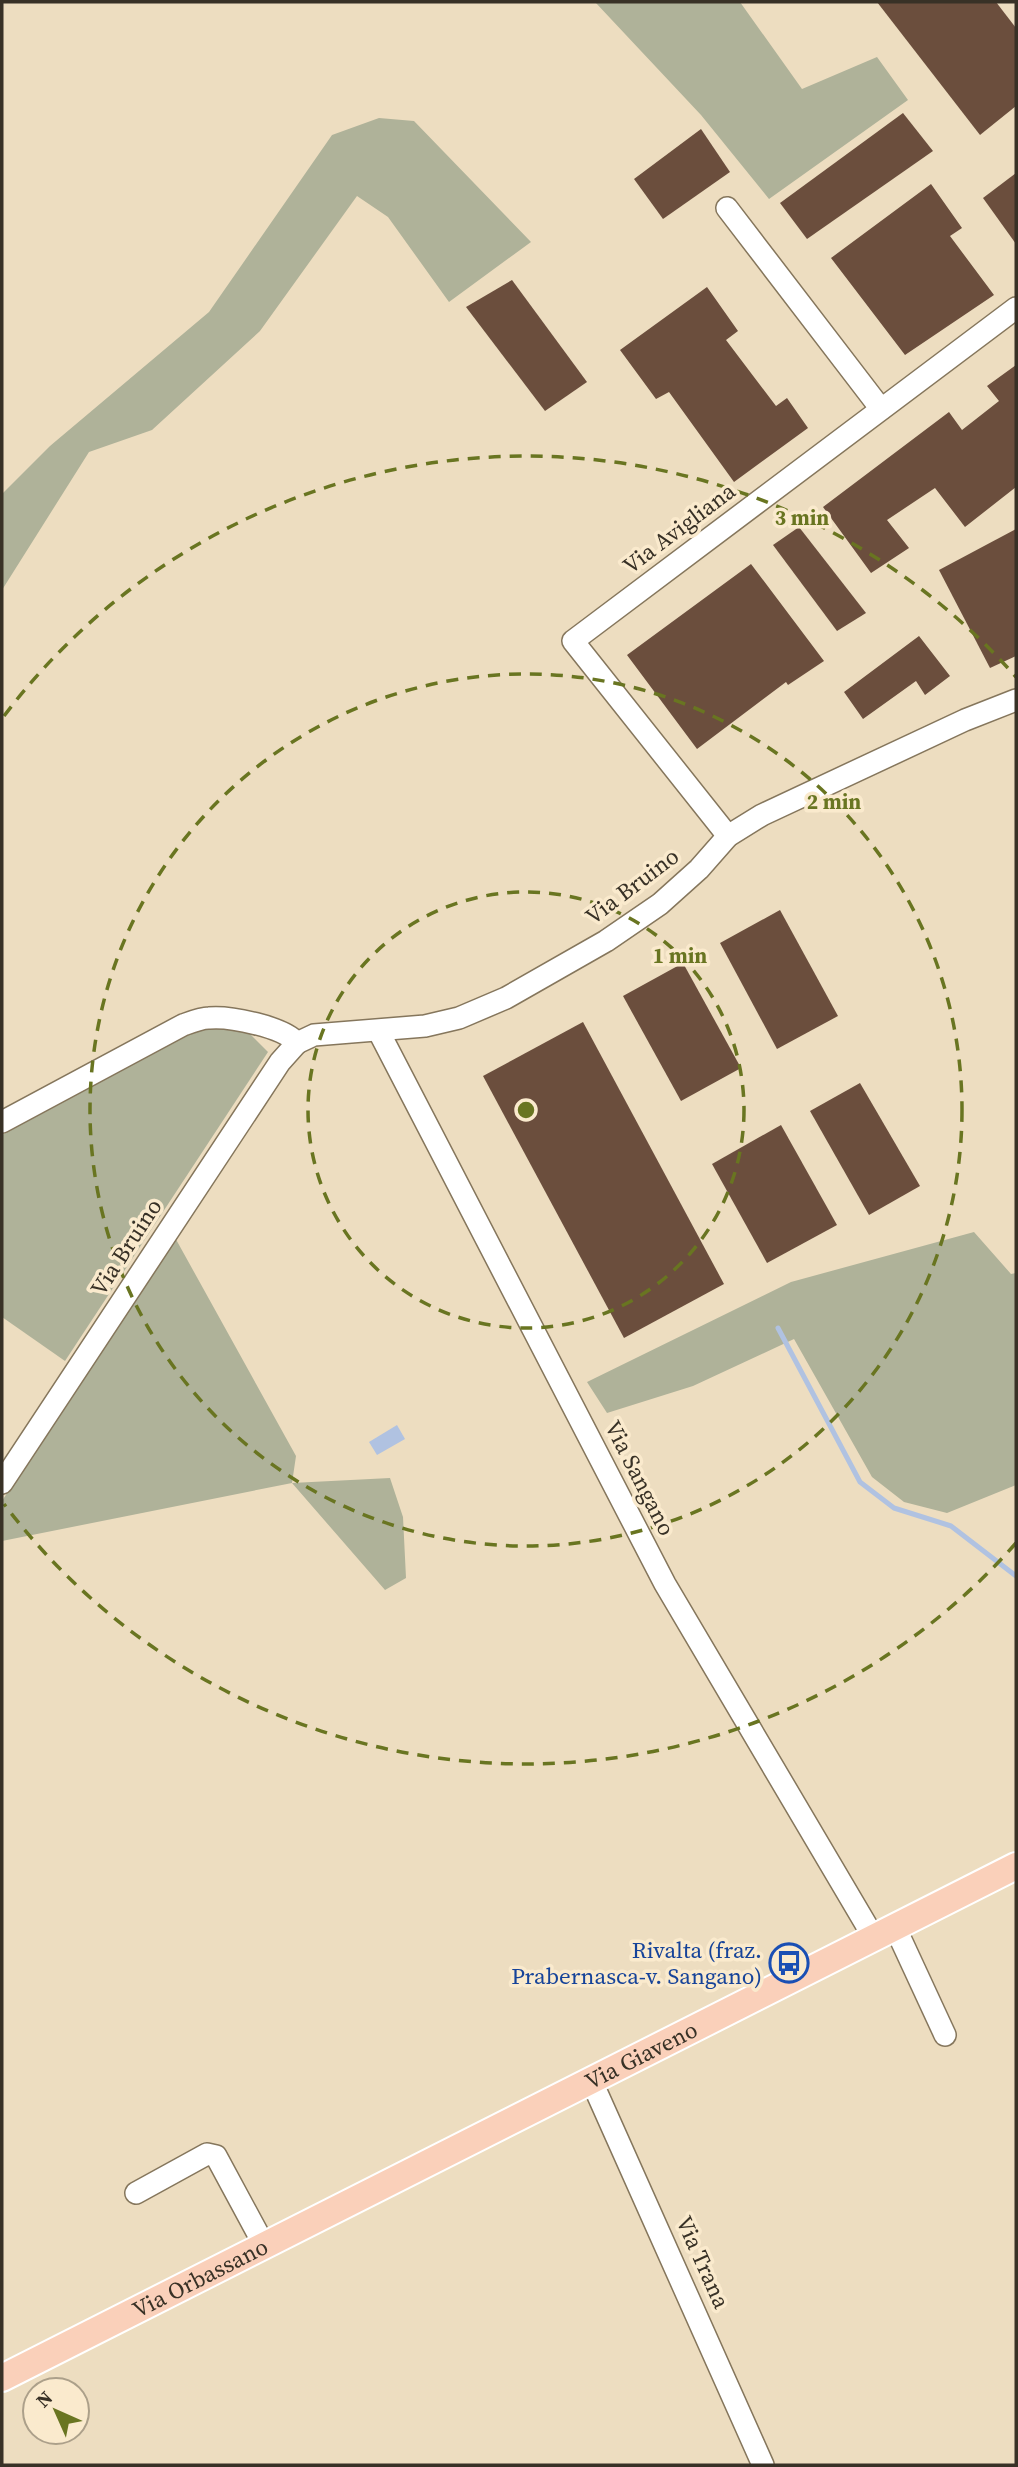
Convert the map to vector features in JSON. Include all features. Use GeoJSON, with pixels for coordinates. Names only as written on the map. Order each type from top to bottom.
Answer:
{"type":"FeatureCollection","features":[{"type":"Feature","properties":{"kind":"main road","name":"Via Giaveno"},"geometry":{"type":"LineString","coordinates":[[264,2245],[1016,1866]]}},
{"type":"Feature","properties":{"kind":"main road","name":"Via Orbassano"},"geometry":{"type":"LineString","coordinates":[[2,2378],[264,2245]]}},
{"type":"Feature","properties":{"kind":"street"},"geometry":{"type":"LineString","coordinates":[[727,208],[880,409]]}},
{"type":"Feature","properties":{"kind":"street","name":"Via Avigliana"},"geometry":{"type":"LineString","coordinates":[[727,836],[573,641],[1016,307]]}},
{"type":"Feature","properties":{"kind":"street","name":"Via Bruino"},"geometry":{"type":"LineString","coordinates":[[2,1483],[280,1062],[297,1043],[314,1035],[379,1032],[458,1018],[506,998],[606,941],[660,904],[699,869],[727,836],[788,803],[965,720],[1016,700]]}},
{"type":"Feature","properties":{"kind":"street"},"geometry":{"type":"LineString","coordinates":[[2,1122],[183,1025],[210,1017],[247,1022],[291,1035],[297,1043]]}},
{"type":"Feature","properties":{"kind":"street","name":"Via Sangano"},"geometry":{"type":"LineString","coordinates":[[379,1032],[666,1584],[885,1933],[945,2035]]}},
{"type":"Feature","properties":{"kind":"street","name":"Via Trana"},"geometry":{"type":"LineString","coordinates":[[592,2082],[763,2465]]}},
{"type":"Feature","properties":{"kind":"street","name":"Via Orbassano"},"geometry":{"type":"LineString","coordinates":[[136,2193],[207,2154],[216,2156],[264,2245]]}},
{"type":"Feature","properties":{"kind":"green space"},"geometry":{"type":"Polygon","coordinates":[[[595,2],[740,2],[802,89],[877,57],[908,100],[769,199],[701,115],[595,2]]]}},
{"type":"Feature","properties":{"kind":"green space"},"geometry":{"type":"Polygon","coordinates":[[[379,118],[414,121],[531,242],[449,302],[388,217],[357,196],[260,331],[152,430],[89,452],[2,590],[2,494],[50,446],[209,312],[332,135],[379,118]]]}},
{"type":"Feature","properties":{"kind":"green space"},"geometry":{"type":"Polygon","coordinates":[[[210,1025],[246,1030],[268,1052],[65,1361],[2,1317],[2,1135],[185,1031],[210,1025]]]}},
{"type":"Feature","properties":{"kind":"green space"},"geometry":{"type":"Polygon","coordinates":[[[974,1232],[1011,1274],[1016,1273],[1016,1485],[947,1513],[904,1502],[872,1477],[794,1339],[693,1386],[607,1413],[587,1382],[791,1282],[974,1232]]]}},
{"type":"Feature","properties":{"kind":"green space"},"geometry":{"type":"Polygon","coordinates":[[[173,1234],[296,1456],[292,1483],[2,1541],[2,1501],[173,1234]]]}},
{"type":"Feature","properties":{"kind":"green space"},"geometry":{"type":"Polygon","coordinates":[[[390,1478],[403,1517],[406,1578],[385,1590],[292,1483],[390,1478]]]}},
{"type":"Feature","properties":{"kind":"water"},"geometry":{"type":"Polygon","coordinates":[[[397,1425],[405,1439],[377,1455],[369,1442],[397,1425]]]}},
{"type":"Feature","properties":{"kind":"building"},"geometry":{"type":"Polygon","coordinates":[[[877,2],[996,2],[1016,28],[1016,106],[980,135],[877,2]]]}},
{"type":"Feature","properties":{"kind":"building"},"geometry":{"type":"Polygon","coordinates":[[[903,113],[933,151],[807,239],[780,203],[903,113]]]}},
{"type":"Feature","properties":{"kind":"building"},"geometry":{"type":"Polygon","coordinates":[[[701,129],[730,172],[663,219],[634,179],[701,129]]]}},
{"type":"Feature","properties":{"kind":"building"},"geometry":{"type":"Polygon","coordinates":[[[1016,173],[1016,244],[983,198],[1016,173]]]}},
{"type":"Feature","properties":{"kind":"building"},"geometry":{"type":"Polygon","coordinates":[[[931,184],[962,228],[950,236],[994,295],[905,355],[831,258],[931,184]]]}},
{"type":"Feature","properties":{"kind":"building"},"geometry":{"type":"Polygon","coordinates":[[[512,280],[587,382],[545,411],[466,307],[512,280]]]}},
{"type":"Feature","properties":{"kind":"building"},"geometry":{"type":"Polygon","coordinates":[[[707,287],[738,331],[726,340],[776,406],[787,398],[808,428],[734,482],[669,392],[656,399],[620,350],[707,287]]]}},
{"type":"Feature","properties":{"kind":"building"},"geometry":{"type":"Polygon","coordinates":[[[1016,365],[1016,487],[965,527],[935,488],[887,520],[909,548],[871,573],[823,507],[949,412],[962,430],[999,401],[987,386],[1016,365]]]}},
{"type":"Feature","properties":{"kind":"building"},"geometry":{"type":"Polygon","coordinates":[[[799,527],[866,613],[837,631],[773,545],[799,527]]]}},
{"type":"Feature","properties":{"kind":"building"},"geometry":{"type":"Polygon","coordinates":[[[1016,529],[1016,656],[990,668],[939,570],[1016,529]]]}},
{"type":"Feature","properties":{"kind":"building"},"geometry":{"type":"Polygon","coordinates":[[[751,564],[824,661],[788,685],[786,682],[697,749],[627,655],[751,564]]]}},
{"type":"Feature","properties":{"kind":"building"},"geometry":{"type":"Polygon","coordinates":[[[919,636],[950,676],[925,695],[916,681],[863,719],[844,692],[919,636]]]}},
{"type":"Feature","properties":{"kind":"building"},"geometry":{"type":"Polygon","coordinates":[[[780,910],[838,1016],[777,1049],[720,943],[780,910]]]}},
{"type":"Feature","properties":{"kind":"building"},"geometry":{"type":"Polygon","coordinates":[[[683,963],[741,1068],[681,1101],[623,996],[683,963]]]}},
{"type":"Feature","properties":{"kind":"building"},"geometry":{"type":"Polygon","coordinates":[[[583,1022],[724,1284],[624,1338],[483,1076],[583,1022]]]}},
{"type":"Feature","properties":{"kind":"building"},"geometry":{"type":"Polygon","coordinates":[[[860,1083],[920,1186],[869,1215],[810,1111],[860,1083]]]}},
{"type":"Feature","properties":{"kind":"building"},"geometry":{"type":"Polygon","coordinates":[[[781,1125],[837,1225],[767,1263],[712,1164],[781,1125]]]}},
{"type":"Feature","properties":{"kind":"waterway"},"geometry":{"type":"LineString","coordinates":[[778,1328],[860,1482],[894,1508],[951,1526],[1016,1576]]}},
{"type":"Feature","properties":{"kind":"place","name":"Rivalta (fraz. Prabernasca-v. Sangano)"},"geometry":{"type":"Point","coordinates":[789,1963]}}]}
